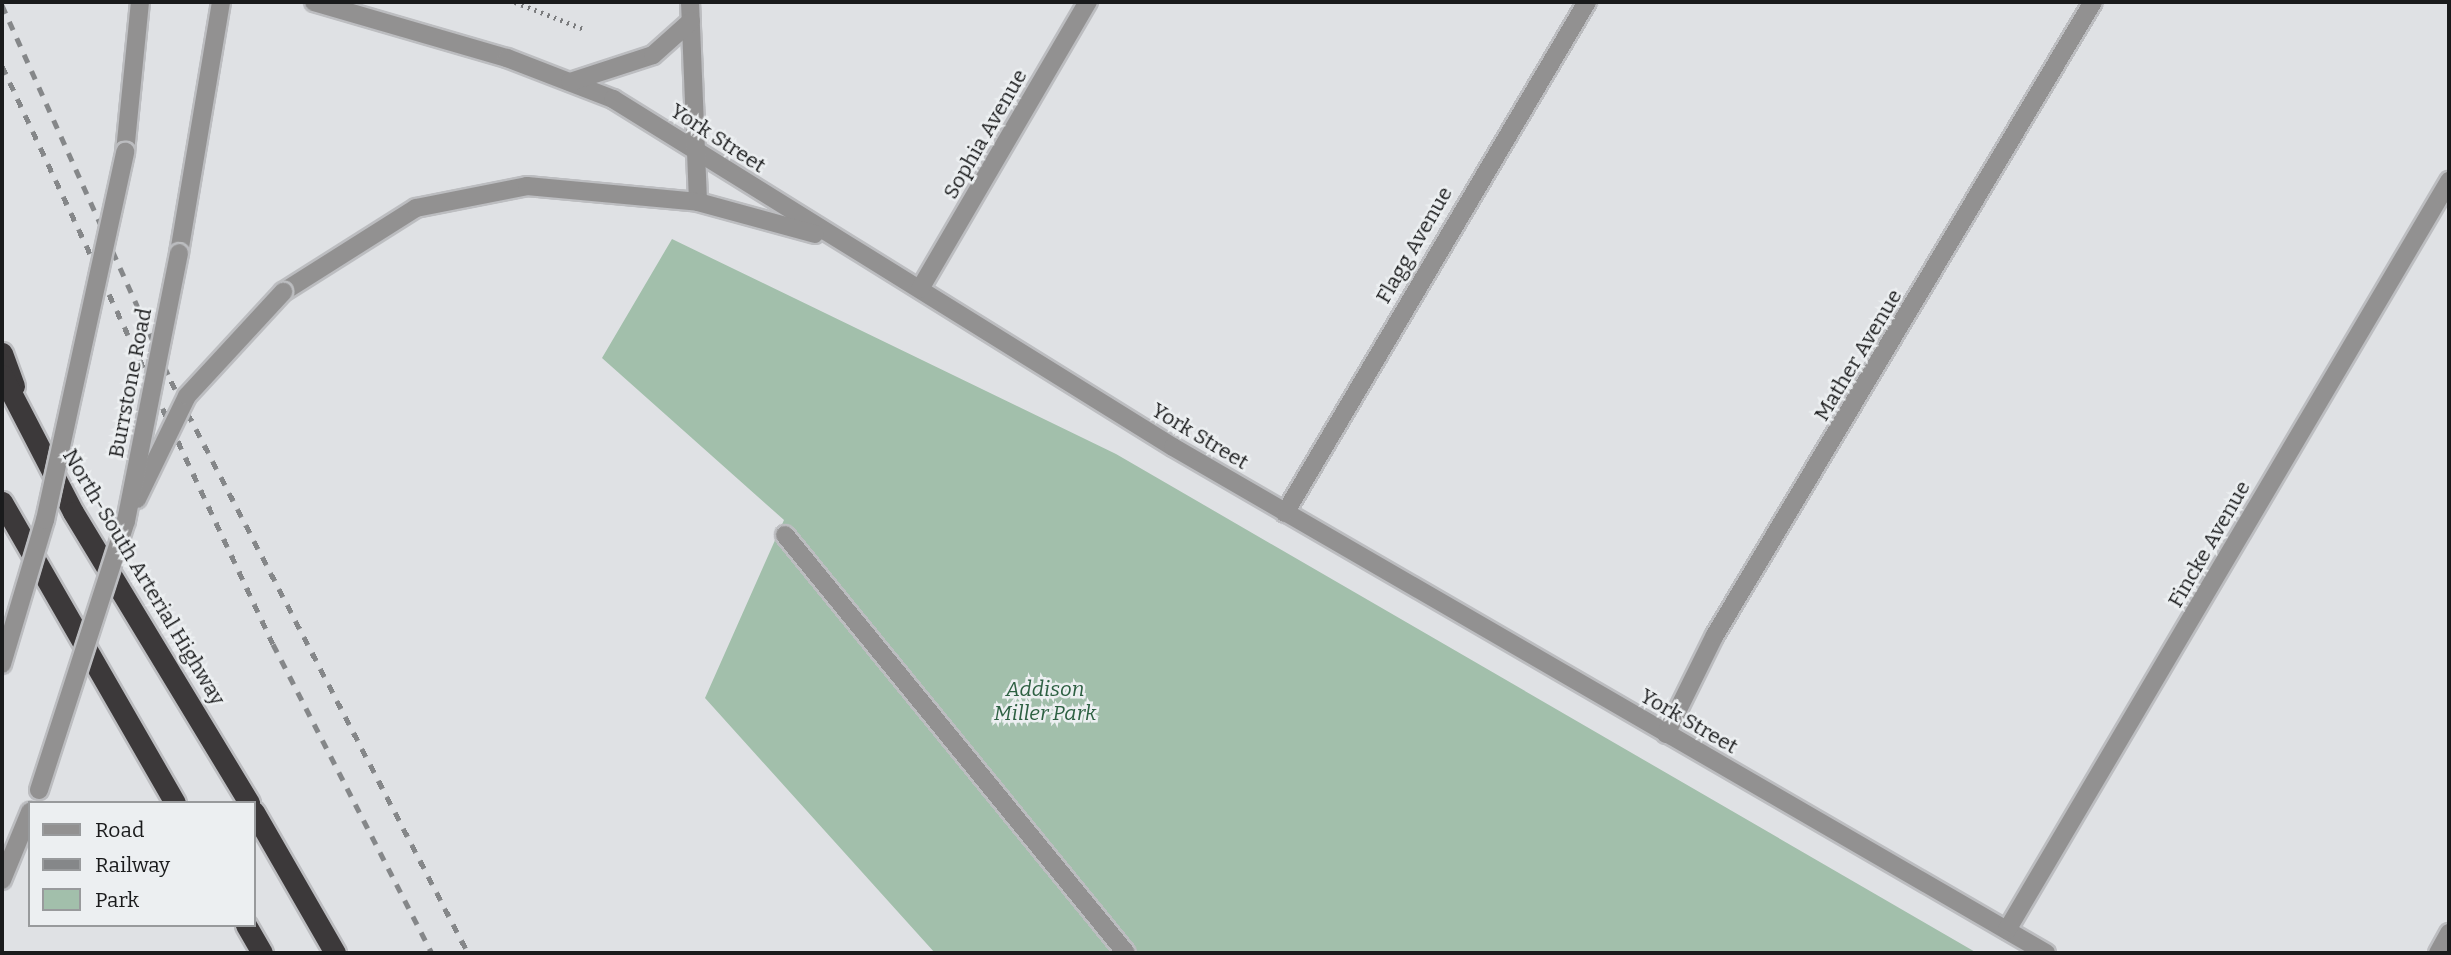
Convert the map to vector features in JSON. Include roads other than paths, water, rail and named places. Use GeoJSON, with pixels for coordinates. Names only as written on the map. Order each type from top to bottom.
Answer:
{"type":"FeatureCollection","features":[{"type":"Feature","properties":{"kind":"highway"},"geometry":{"type":"LineString","coordinates":[[2,353],[35,440]]}},
{"type":"Feature","properties":{"kind":"highway","name":"North-South Arterial Highway"},"geometry":{"type":"LineString","coordinates":[[2,375],[35,440],[248,801]]}},
{"type":"Feature","properties":{"kind":"highway"},"geometry":{"type":"LineString","coordinates":[[2,502],[174,801]]}},
{"type":"Feature","properties":{"kind":"highway"},"geometry":{"type":"LineString","coordinates":[[256,815],[335,953]]}},
{"type":"Feature","properties":{"kind":"highway"},"geometry":{"type":"LineString","coordinates":[[247,927],[262,953]]}},
{"type":"Feature","properties":{"kind":"street"},"geometry":{"type":"LineString","coordinates":[[2,664],[45,520],[125,152],[140,2]]}},
{"type":"Feature","properties":{"kind":"street","name":"Burrstone Road"},"geometry":{"type":"LineString","coordinates":[[36,796],[127,521],[179,253],[221,2]]}},
{"type":"Feature","properties":{"kind":"street","name":"York Street"},"geometry":{"type":"LineString","coordinates":[[314,2],[441,36],[613,99],[698,150],[830,239],[920,289],[1285,513],[2046,953]]}},
{"type":"Feature","properties":{"kind":"street"},"geometry":{"type":"LineString","coordinates":[[690,2],[698,202]]}},
{"type":"Feature","properties":{"kind":"street","name":"Sophia Avenue"},"geometry":{"type":"LineString","coordinates":[[920,289],[1088,2]]}},
{"type":"Feature","properties":{"kind":"street","name":"Flagg Avenue"},"geometry":{"type":"LineString","coordinates":[[1285,513],[1587,2]]}},
{"type":"Feature","properties":{"kind":"street","name":"Mather Avenue"},"geometry":{"type":"LineString","coordinates":[[1666,734],[1715,635],[2093,2]]}},
{"type":"Feature","properties":{"kind":"street"},"geometry":{"type":"LineString","coordinates":[[570,82],[653,55],[691,21]]}},
{"type":"Feature","properties":{"kind":"street","name":"Fincke Avenue"},"geometry":{"type":"LineString","coordinates":[[2007,930],[2449,181]]}},
{"type":"Feature","properties":{"kind":"street"},"geometry":{"type":"LineString","coordinates":[[127,521],[187,396],[283,292],[416,208],[527,186],[698,202],[830,239]]}},
{"type":"Feature","properties":{"kind":"street"},"geometry":{"type":"LineString","coordinates":[[785,534],[1126,953]]}},
{"type":"Feature","properties":{"kind":"street"},"geometry":{"type":"LineString","coordinates":[[2,880],[28,817]]}},
{"type":"Feature","properties":{"kind":"street"},"geometry":{"type":"LineString","coordinates":[[2438,953],[2449,933]]}},
{"type":"Feature","properties":{"kind":"railway"},"geometry":{"type":"LineString","coordinates":[[2,5],[171,381],[468,953]]}},
{"type":"Feature","properties":{"kind":"railway"},"geometry":{"type":"LineString","coordinates":[[2,66],[273,644],[432,953]]}},
{"type":"Feature","properties":{"kind":"park label","name":"Addison Miller Park"},"geometry":{"type":"Point","coordinates":[1045,701]}}]}
